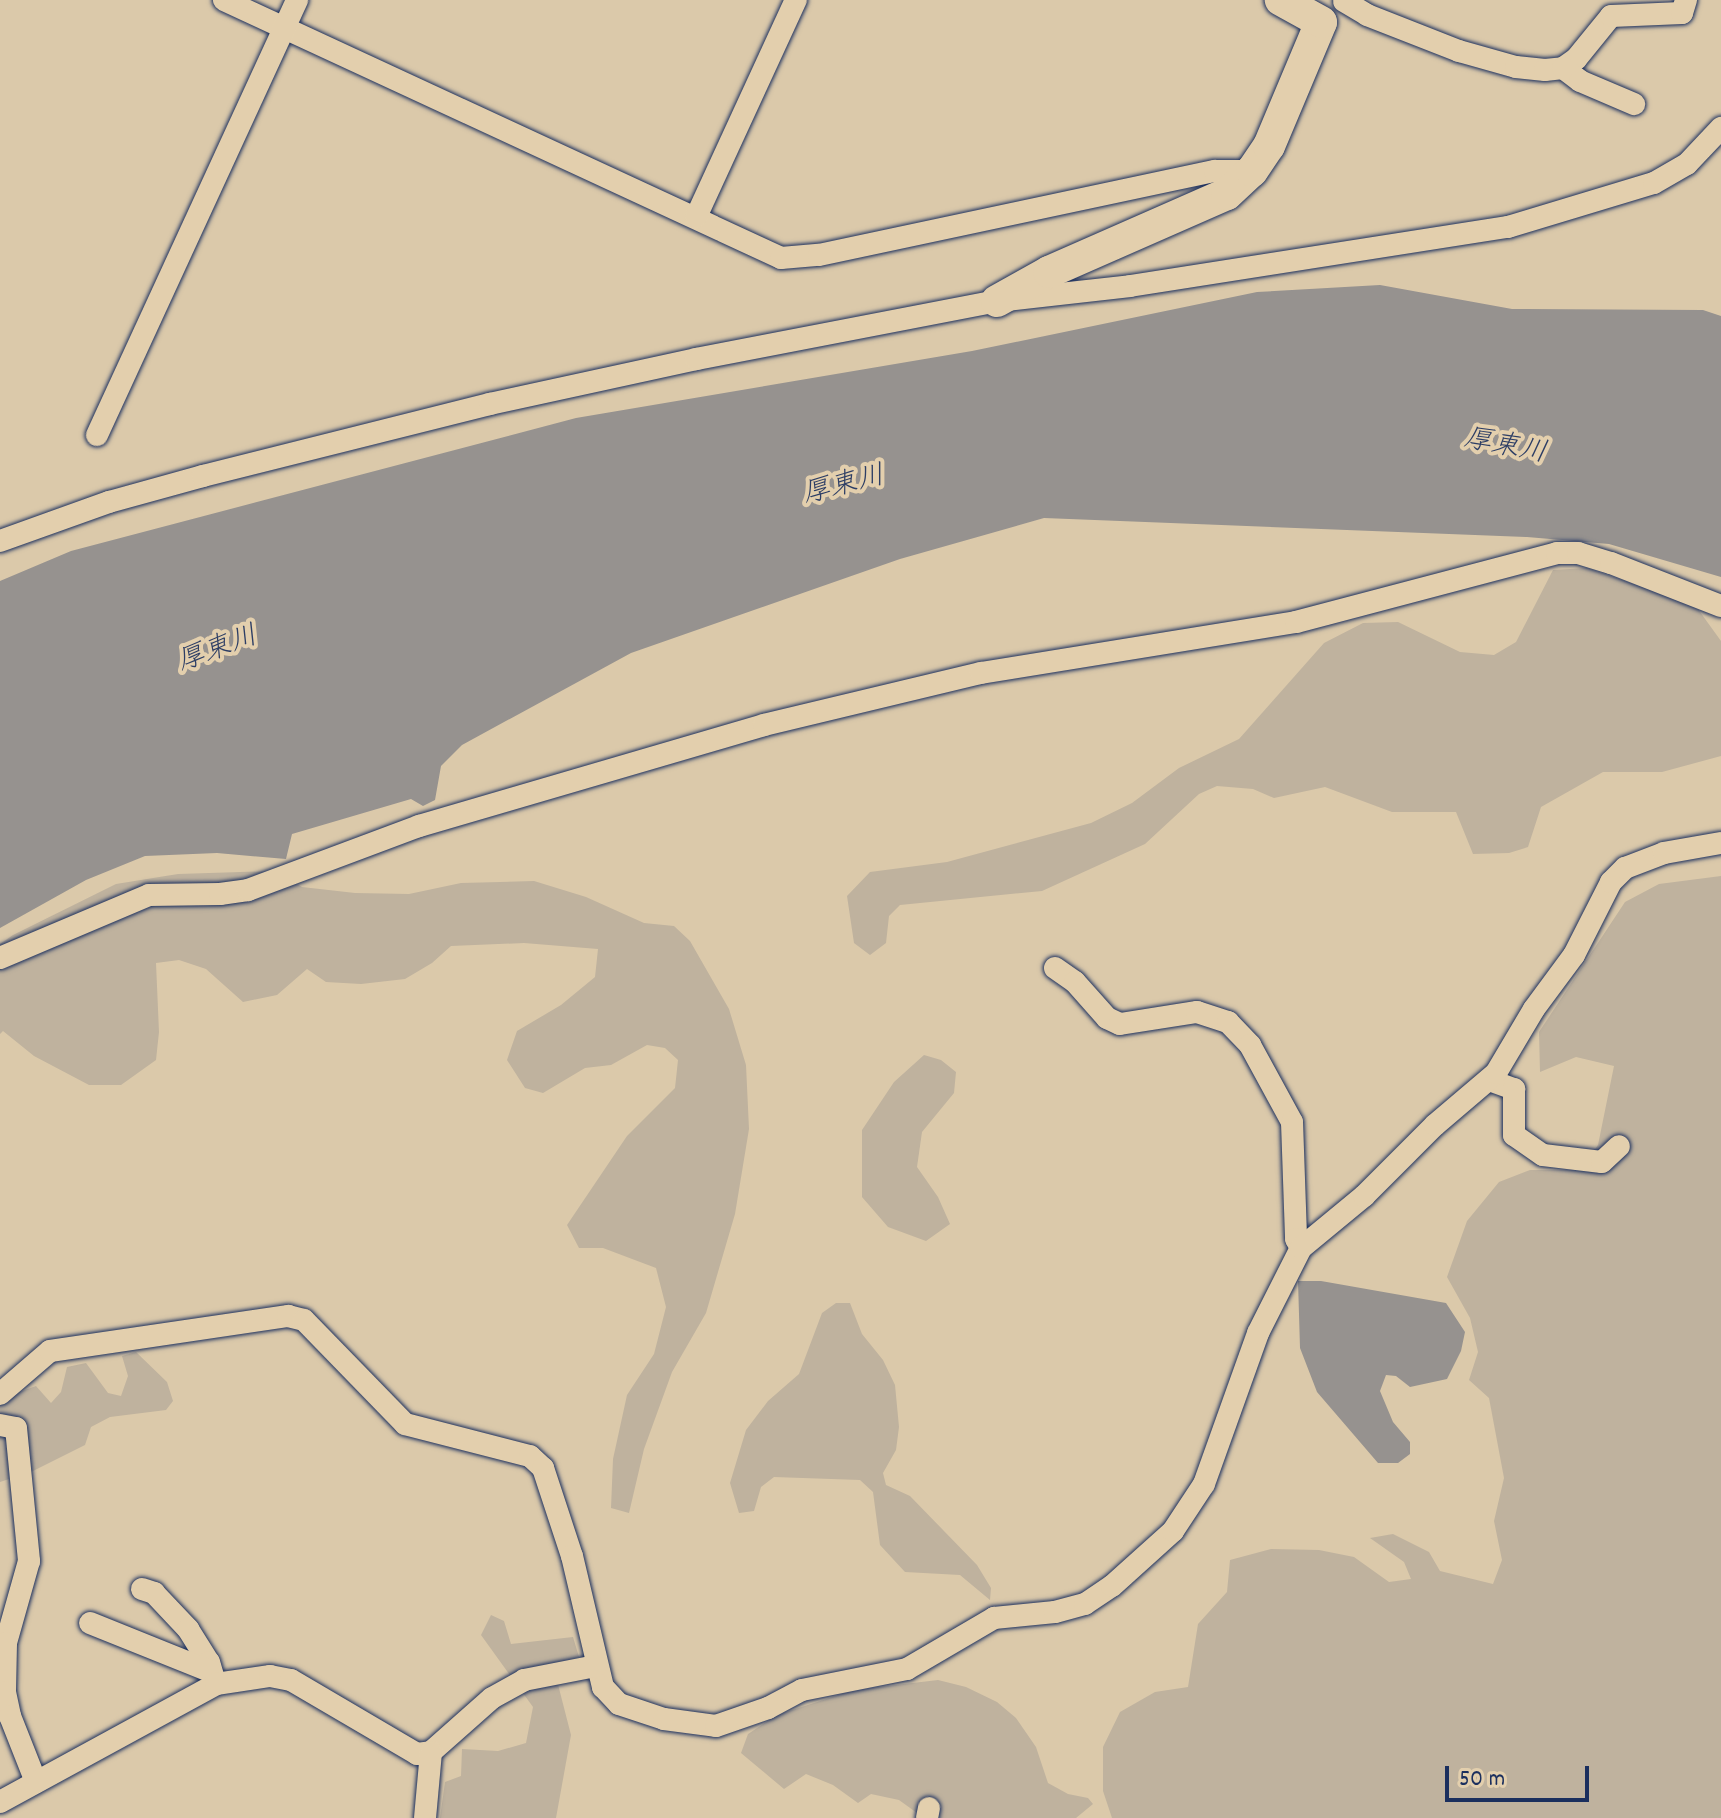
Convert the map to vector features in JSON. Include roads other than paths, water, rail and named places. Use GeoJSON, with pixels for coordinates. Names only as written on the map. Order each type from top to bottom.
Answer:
{"type":"FeatureCollection","features":[{"type":"Feature","properties":{"kind":"street"},"geometry":{"type":"LineString","coordinates":[[224,0],[781,258],[799,259],[1215,171],[1252,171]]}},
{"type":"Feature","properties":{"kind":"street"},"geometry":{"type":"LineString","coordinates":[[97,435],[297,0]]}},
{"type":"Feature","properties":{"kind":"street"},"geometry":{"type":"LineString","coordinates":[[696,217],[796,0]]}},
{"type":"Feature","properties":{"kind":"street"},"geometry":{"type":"LineString","coordinates":[[1281,0],[1321,22]]}},
{"type":"Feature","properties":{"kind":"street"},"geometry":{"type":"LineString","coordinates":[[997,301],[1049,272],[1227,194],[1252,171],[1269,146],[1321,22],[1345,0],[1367,15],[1459,51],[1516,67],[1563,68],[1576,59],[1611,16],[1682,13],[1686,0]]}},
{"type":"Feature","properties":{"kind":"street"},"geometry":{"type":"LineString","coordinates":[[1563,68],[1580,81],[1634,104]]}},
{"type":"Feature","properties":{"kind":"street"},"geometry":{"type":"LineString","coordinates":[[0,541],[109,502],[476,407],[696,359],[997,301],[1130,286],[1508,227],[1654,183],[1687,164],[1721,128]]}},
{"type":"Feature","properties":{"kind":"street"},"geometry":{"type":"LineString","coordinates":[[0,958],[149,895],[220,894],[248,890],[419,826],[764,725],[981,673],[1296,622],[1557,553],[1578,553],[1611,563],[1721,606]]}},
{"type":"Feature","properties":{"kind":"street"},"geometry":{"type":"LineString","coordinates":[[0,1394],[50,1351],[288,1316],[304,1320],[405,1424],[530,1456],[543,1468],[572,1556],[596,1666],[603,1687],[619,1704],[664,1719],[716,1726],[742,1719],[802,1690],[907,1669],[994,1618],[1055,1612],[1085,1604],[1112,1586],[1173,1531],[1204,1484],[1258,1333],[1301,1248],[1364,1196],[1457,1104],[1489,1080],[1574,955],[1611,882],[1625,868],[1664,853],[1721,843]]}},
{"type":"Feature","properties":{"kind":"street"},"geometry":{"type":"LineString","coordinates":[[1055,968],[1075,982],[1107,1018],[1120,1024],[1206,1013],[1228,1022],[1250,1045],[1292,1122],[1296,1239],[1301,1248]]}},
{"type":"Feature","properties":{"kind":"street"},"geometry":{"type":"LineString","coordinates":[[1489,1080],[1514,1089],[1514,1135],[1543,1155],[1602,1162],[1619,1146]]}},
{"type":"Feature","properties":{"kind":"street"},"geometry":{"type":"LineString","coordinates":[[0,1425],[16,1428],[29,1561],[6,1643],[3,1676],[10,1716],[36,1782]]}},
{"type":"Feature","properties":{"kind":"street"},"geometry":{"type":"LineString","coordinates":[[142,1589],[154,1593],[188,1629],[214,1678]]}},
{"type":"Feature","properties":{"kind":"street"},"geometry":{"type":"LineString","coordinates":[[90,1623],[214,1678],[270,1676],[291,1680],[417,1754],[431,1752],[492,1698],[524,1680],[596,1666]]}},
{"type":"Feature","properties":{"kind":"street"},"geometry":{"type":"LineString","coordinates":[[0,1802],[214,1678]]}},
{"type":"Feature","properties":{"kind":"street"},"geometry":{"type":"LineString","coordinates":[[425,1818],[431,1752]]}},
{"type":"Feature","properties":{"kind":"water","name":"厚東川"},"geometry":{"type":"Polygon","coordinates":[[[1380,285],[1512,309],[1703,310],[1721,316],[1721,577],[1609,544],[1527,537],[1044,518],[900,559],[631,653],[462,745],[441,766],[435,800],[423,806],[411,799],[292,834],[286,859],[217,853],[145,856],[86,880],[0,928],[0,581],[71,551],[576,418],[972,351],[1257,292],[1380,285]]]}},
{"type":"Feature","properties":{"kind":"water"},"geometry":{"type":"Polygon","coordinates":[[[1298,1281],[1321,1281],[1446,1303],[1465,1332],[1461,1351],[1447,1379],[1410,1387],[1396,1376],[1386,1375],[1380,1391],[1393,1422],[1410,1442],[1410,1454],[1398,1463],[1378,1463],[1317,1392],[1300,1348],[1298,1281]]]}}]}
